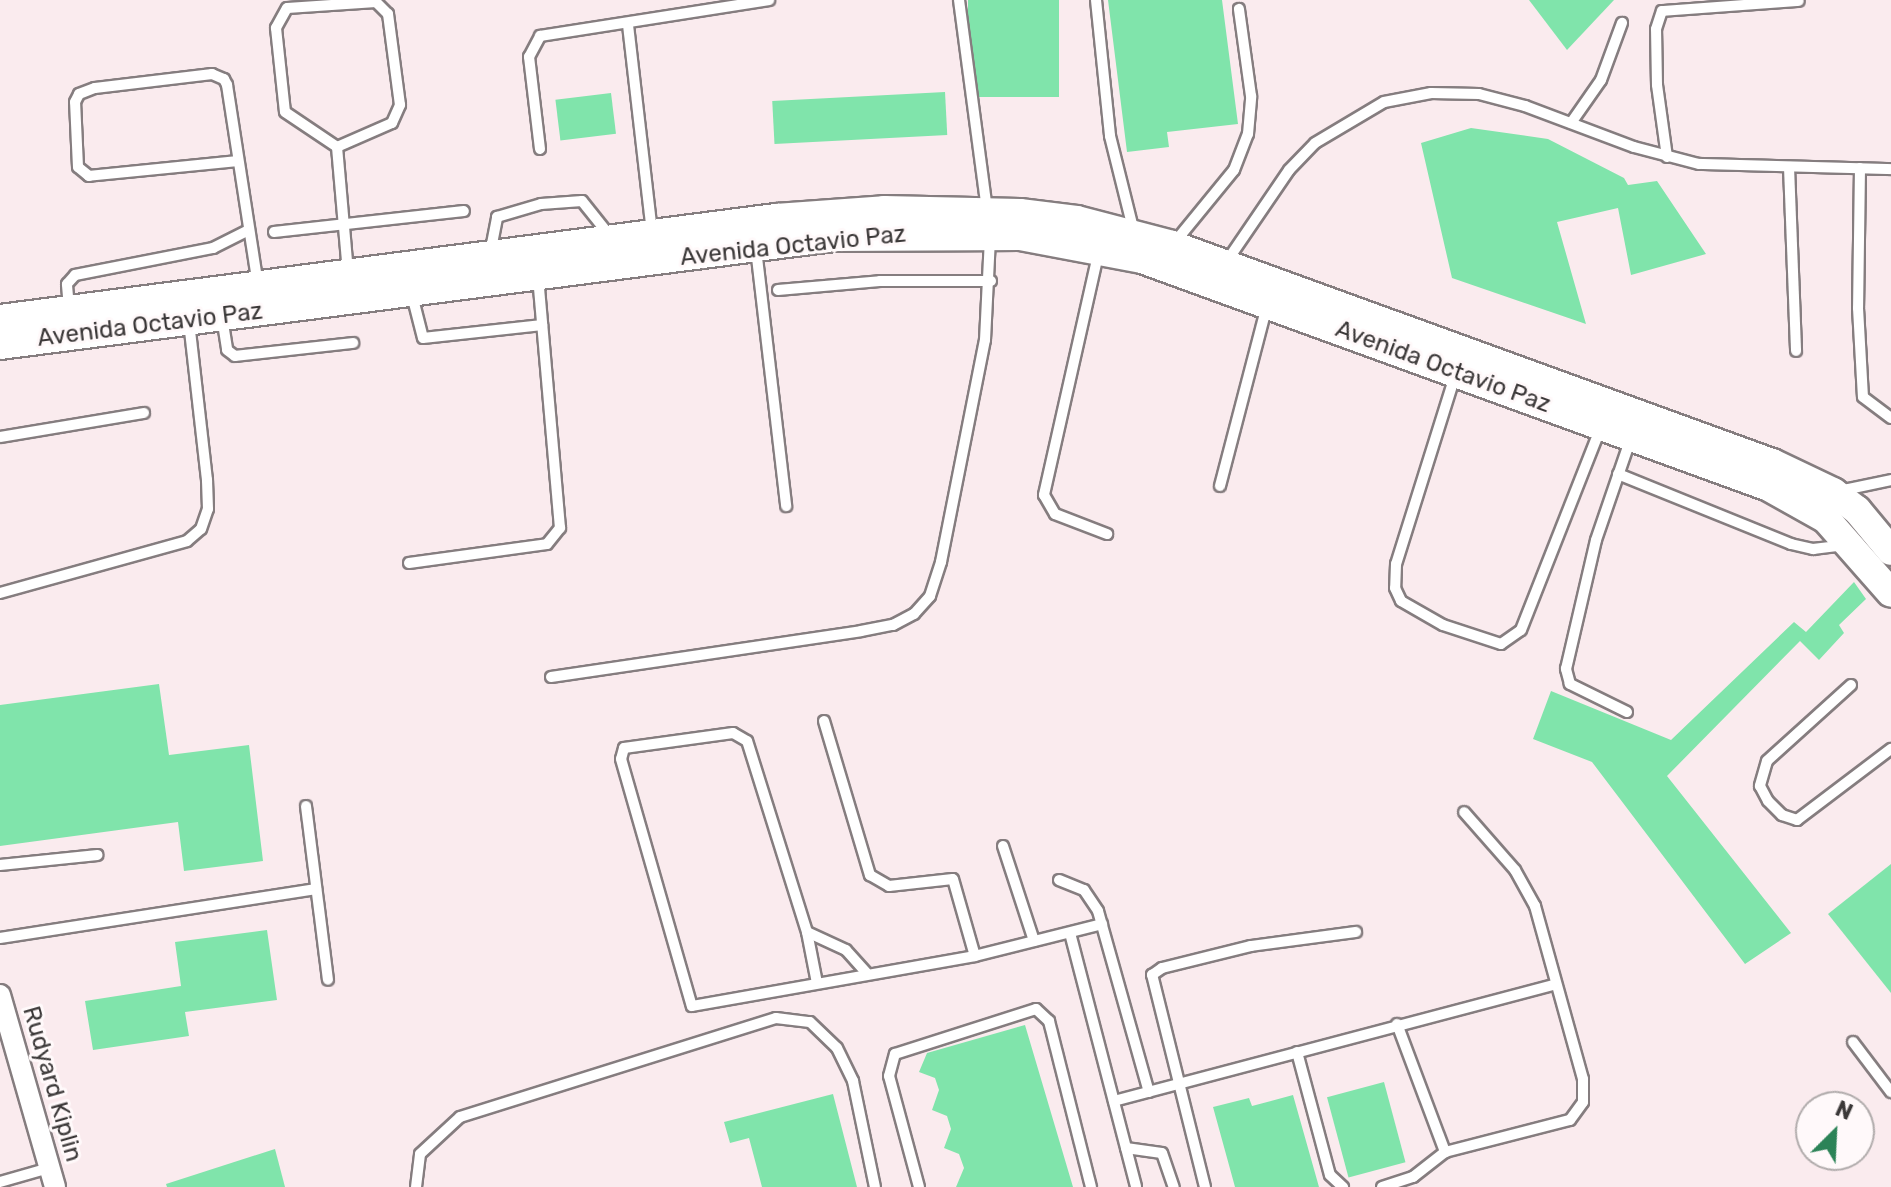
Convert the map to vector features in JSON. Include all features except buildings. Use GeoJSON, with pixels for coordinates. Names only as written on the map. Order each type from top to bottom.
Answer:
{"type":"FeatureCollection","features":[{"type":"Feature","properties":{"kind":"street","name":"Avenida Octavio Paz"},"geometry":{"type":"LineString","coordinates":[[0,319],[776,218],[1077,220],[1172,245],[1268,303],[1789,497],[1826,519],[1851,543],[1891,593]]}},
{"type":"Feature","properties":{"kind":"street","name":"Avenida Octavio Paz"},"geometry":{"type":"LineString","coordinates":[[0,345],[834,237],[988,221],[1218,274],[1772,463],[1833,492],[1857,510],[1891,551]]}},
{"type":"Feature","properties":{"kind":"street","name":"Rudyard Kiplin"},"geometry":{"type":"LineString","coordinates":[[0,995],[52,1177]]}},
{"type":"Feature","properties":{"kind":"lane"},"geometry":{"type":"LineString","coordinates":[[540,149],[531,45],[540,36],[628,25],[769,0]]}},
{"type":"Feature","properties":{"kind":"lane"},"geometry":{"type":"LineString","coordinates":[[551,677],[893,625],[914,614],[930,596],[941,562],[985,340],[991,281],[988,221],[959,0]]}},
{"type":"Feature","properties":{"kind":"lane"},"geometry":{"type":"LineString","coordinates":[[1096,0],[1110,136],[1134,234]]}},
{"type":"Feature","properties":{"kind":"lane"},"geometry":{"type":"LineString","coordinates":[[1667,157],[1657,85],[1656,29],[1662,11],[1799,1]]}},
{"type":"Feature","properties":{"kind":"lane"},"geometry":{"type":"LineString","coordinates":[[376,2],[388,14],[400,105],[392,123],[337,147],[285,112],[278,17],[287,8],[376,2]]}},
{"type":"Feature","properties":{"kind":"lane"},"geometry":{"type":"LineString","coordinates":[[1172,245],[1234,170],[1248,134],[1251,96],[1239,9]]}},
{"type":"Feature","properties":{"kind":"lane"},"geometry":{"type":"LineString","coordinates":[[1571,123],[1601,80],[1622,23]]}},
{"type":"Feature","properties":{"kind":"lane"},"geometry":{"type":"LineString","coordinates":[[628,25],[652,235]]}},
{"type":"Feature","properties":{"kind":"lane"},"geometry":{"type":"LineString","coordinates":[[238,161],[89,176],[76,160],[75,102],[79,94],[95,88],[218,75],[227,85],[259,287]]}},
{"type":"Feature","properties":{"kind":"lane"},"geometry":{"type":"LineString","coordinates":[[1218,274],[1289,170],[1315,143],[1384,102],[1431,93],[1479,94],[1667,157],[1699,164],[1891,169]]}},
{"type":"Feature","properties":{"kind":"lane"},"geometry":{"type":"LineString","coordinates":[[337,147],[348,275]]}},
{"type":"Feature","properties":{"kind":"lane"},"geometry":{"type":"LineString","coordinates":[[1789,167],[1796,351]]}},
{"type":"Feature","properties":{"kind":"lane"},"geometry":{"type":"LineString","coordinates":[[1860,168],[1863,397],[1891,418]]}},
{"type":"Feature","properties":{"kind":"lane"},"geometry":{"type":"LineString","coordinates":[[490,256],[497,217],[541,204],[582,201],[612,240]]}},
{"type":"Feature","properties":{"kind":"lane"},"geometry":{"type":"LineString","coordinates":[[274,232],[464,211]]}},
{"type":"Feature","properties":{"kind":"lane"},"geometry":{"type":"LineString","coordinates":[[70,310],[67,284],[75,275],[213,248],[249,230]]}},
{"type":"Feature","properties":{"kind":"lane"},"geometry":{"type":"LineString","coordinates":[[756,247],[786,506]]}},
{"type":"Feature","properties":{"kind":"lane"},"geometry":{"type":"LineString","coordinates":[[1100,249],[1044,495],[1055,514],[1107,534]]}},
{"type":"Feature","properties":{"kind":"lane"},"geometry":{"type":"LineString","coordinates":[[409,563],[547,544],[560,528],[538,275]]}},
{"type":"Feature","properties":{"kind":"lane"},"geometry":{"type":"LineString","coordinates":[[778,290],[880,281],[991,281]]}},
{"type":"Feature","properties":{"kind":"lane"},"geometry":{"type":"LineString","coordinates":[[411,291],[423,338],[542,325]]}},
{"type":"Feature","properties":{"kind":"lane"},"geometry":{"type":"LineString","coordinates":[[1220,486],[1243,384],[1268,303]]}},
{"type":"Feature","properties":{"kind":"lane"},"geometry":{"type":"LineString","coordinates":[[222,316],[227,350],[235,356],[353,343]]}},
{"type":"Feature","properties":{"kind":"lane"},"geometry":{"type":"LineString","coordinates":[[0,593],[187,541],[201,529],[208,509],[207,480],[189,320]]}},
{"type":"Feature","properties":{"kind":"lane"},"geometry":{"type":"LineString","coordinates":[[1456,372],[1396,564],[1395,588],[1401,601],[1443,625],[1501,644],[1521,630],[1602,426]]}},
{"type":"Feature","properties":{"kind":"lane"},"geometry":{"type":"LineString","coordinates":[[0,437],[144,413]]}},
{"type":"Feature","properties":{"kind":"lane"},"geometry":{"type":"LineString","coordinates":[[1627,712],[1581,691],[1566,674],[1596,540],[1631,436]]}},
{"type":"Feature","properties":{"kind":"lane"},"geometry":{"type":"LineString","coordinates":[[1618,474],[1791,544],[1813,549],[1851,543]]}},
{"type":"Feature","properties":{"kind":"lane"},"geometry":{"type":"LineString","coordinates":[[1833,492],[1891,480]]}},
{"type":"Feature","properties":{"kind":"lane"},"geometry":{"type":"LineString","coordinates":[[1851,685],[1767,761],[1760,786],[1768,801],[1782,815],[1797,820],[1891,749]]}},
{"type":"Feature","properties":{"kind":"lane"},"geometry":{"type":"LineString","coordinates":[[824,721],[870,875],[889,886],[950,876],[975,956]]}},
{"type":"Feature","properties":{"kind":"lane"},"geometry":{"type":"LineString","coordinates":[[817,983],[807,932],[747,741],[733,733],[624,748],[621,759],[687,1002],[712,1007],[866,972],[975,956],[1102,924]]}},
{"type":"Feature","properties":{"kind":"lane"},"geometry":{"type":"LineString","coordinates":[[306,806],[328,980]]}},
{"type":"Feature","properties":{"kind":"lane"},"geometry":{"type":"LineString","coordinates":[[1382,1187],[1413,1177],[1445,1152],[1570,1120],[1579,1111],[1583,1079],[1526,888],[1464,812]]}},
{"type":"Feature","properties":{"kind":"lane"},"geometry":{"type":"LineString","coordinates":[[1003,846],[1034,941]]}},
{"type":"Feature","properties":{"kind":"lane"},"geometry":{"type":"LineString","coordinates":[[0,865],[97,855]]}},
{"type":"Feature","properties":{"kind":"lane"},"geometry":{"type":"LineString","coordinates":[[1059,880],[1084,890],[1102,924],[1149,1092]]}},
{"type":"Feature","properties":{"kind":"lane"},"geometry":{"type":"LineString","coordinates":[[0,938],[316,889]]}},
{"type":"Feature","properties":{"kind":"lane"},"geometry":{"type":"LineString","coordinates":[[807,932],[846,950],[866,972]]}},
{"type":"Feature","properties":{"kind":"lane"},"geometry":{"type":"LineString","coordinates":[[1205,1187],[1150,983],[1156,971],[1251,946],[1356,932]]}},
{"type":"Feature","properties":{"kind":"lane"},"geometry":{"type":"LineString","coordinates":[[1070,933],[1136,1187]]}},
{"type":"Feature","properties":{"kind":"lane"},"geometry":{"type":"LineString","coordinates":[[1114,1101],[1556,984]]}},
{"type":"Feature","properties":{"kind":"lane"},"geometry":{"type":"LineString","coordinates":[[919,1187],[889,1076],[895,1054],[1036,1009],[1049,1021],[1091,1187]]}},
{"type":"Feature","properties":{"kind":"lane"},"geometry":{"type":"LineString","coordinates":[[416,1187],[420,1154],[460,1117],[776,1018],[810,1022],[837,1048],[857,1095],[875,1187]]}},
{"type":"Feature","properties":{"kind":"lane"},"geometry":{"type":"LineString","coordinates":[[1397,1024],[1445,1152]]}},
{"type":"Feature","properties":{"kind":"lane"},"geometry":{"type":"LineString","coordinates":[[1853,1042],[1891,1092]]}},
{"type":"Feature","properties":{"kind":"lane"},"geometry":{"type":"LineString","coordinates":[[1297,1052],[1330,1175],[1343,1187]]}},
{"type":"Feature","properties":{"kind":"lane"},"geometry":{"type":"LineString","coordinates":[[1126,1148],[1162,1153],[1174,1187]]}},
{"type":"Feature","properties":{"kind":"lane"},"geometry":{"type":"LineString","coordinates":[[0,1182],[52,1177]]}},
{"type":"Feature","properties":{"kind":"shaded area"},"geometry":{"type":"Polygon","coordinates":[[[0,0],[1891,0],[1891,1187],[0,1187],[0,0]]]}}]}
